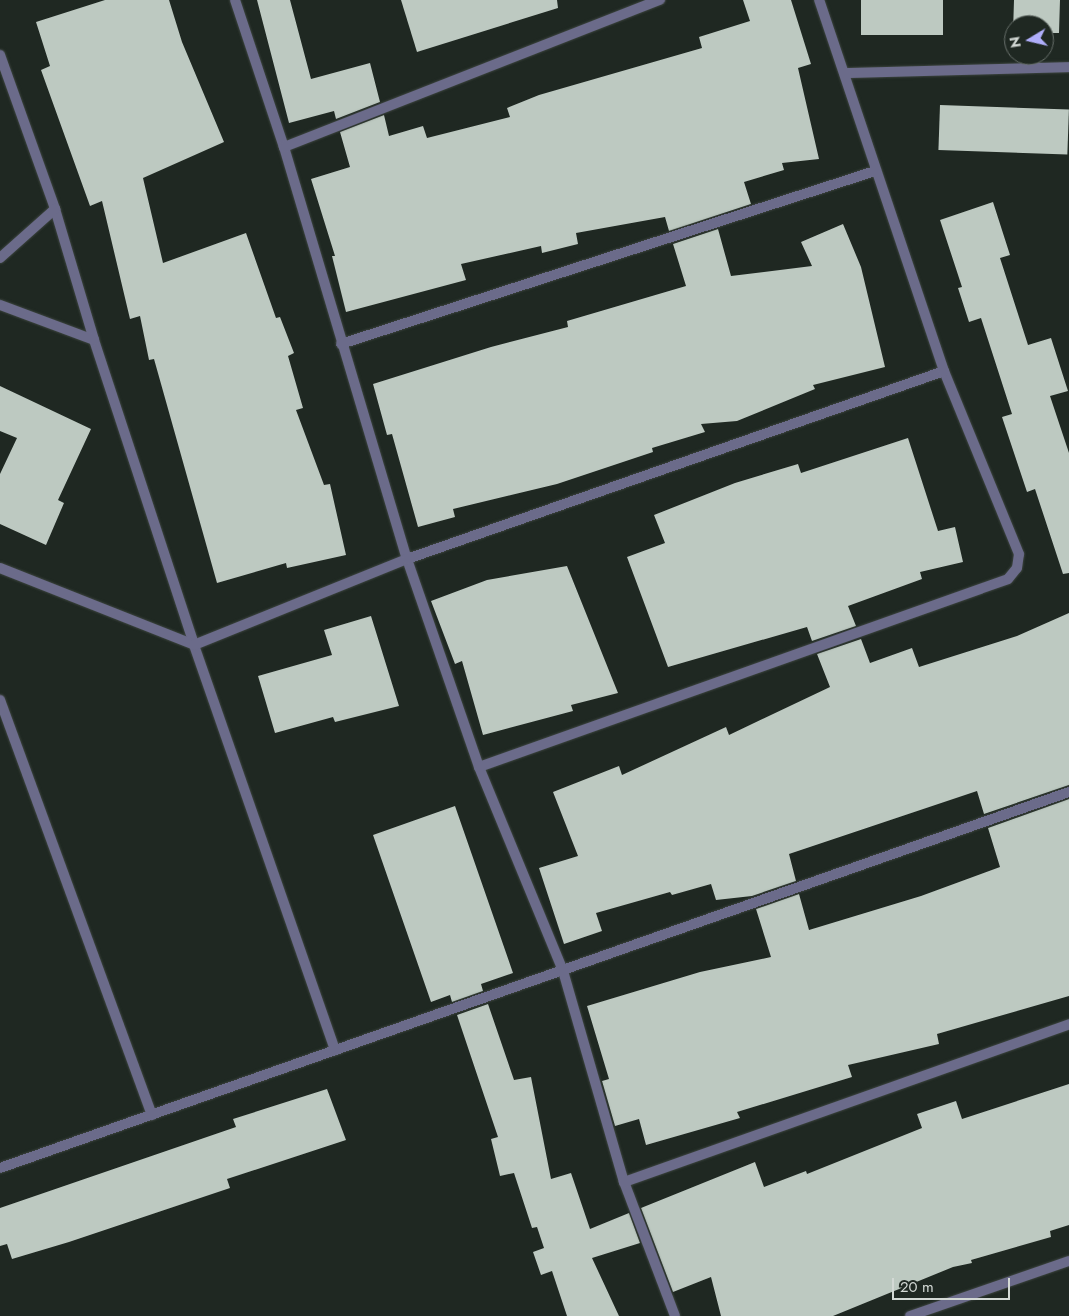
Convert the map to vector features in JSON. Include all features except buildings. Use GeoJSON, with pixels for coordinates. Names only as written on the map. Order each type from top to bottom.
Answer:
{"type":"FeatureCollection","features":[{"type":"Feature","properties":{"kind":"street"},"geometry":{"type":"LineString","coordinates":[[235,0],[284,147],[406,559],[479,767],[563,971],[624,1182],[675,1316]]}},
{"type":"Feature","properties":{"kind":"street"},"geometry":{"type":"LineString","coordinates":[[284,147],[660,0]]}},
{"type":"Feature","properties":{"kind":"street"},"geometry":{"type":"LineString","coordinates":[[479,767],[1008,579],[1017,568],[1019,554],[944,371],[876,171],[846,73],[819,0]]}},
{"type":"Feature","properties":{"kind":"street"},"geometry":{"type":"LineString","coordinates":[[0,55],[55,209],[94,340],[194,644],[335,1050]]}},
{"type":"Feature","properties":{"kind":"street"},"geometry":{"type":"LineString","coordinates":[[846,73],[1069,67]]}},
{"type":"Feature","properties":{"kind":"street"},"geometry":{"type":"LineString","coordinates":[[341,344],[876,171]]}},
{"type":"Feature","properties":{"kind":"street"},"geometry":{"type":"LineString","coordinates":[[0,258],[55,209]]}},
{"type":"Feature","properties":{"kind":"street"},"geometry":{"type":"LineString","coordinates":[[0,305],[94,340]]}},
{"type":"Feature","properties":{"kind":"street"},"geometry":{"type":"LineString","coordinates":[[0,568],[194,644],[406,559],[944,371]]}},
{"type":"Feature","properties":{"kind":"street"},"geometry":{"type":"LineString","coordinates":[[0,700],[152,1115]]}},
{"type":"Feature","properties":{"kind":"street"},"geometry":{"type":"LineString","coordinates":[[0,1168],[1069,792]]}},
{"type":"Feature","properties":{"kind":"street"},"geometry":{"type":"LineString","coordinates":[[624,1182],[1069,1024]]}},
{"type":"Feature","properties":{"kind":"street"},"geometry":{"type":"LineString","coordinates":[[910,1316],[1069,1261]]}}]}
